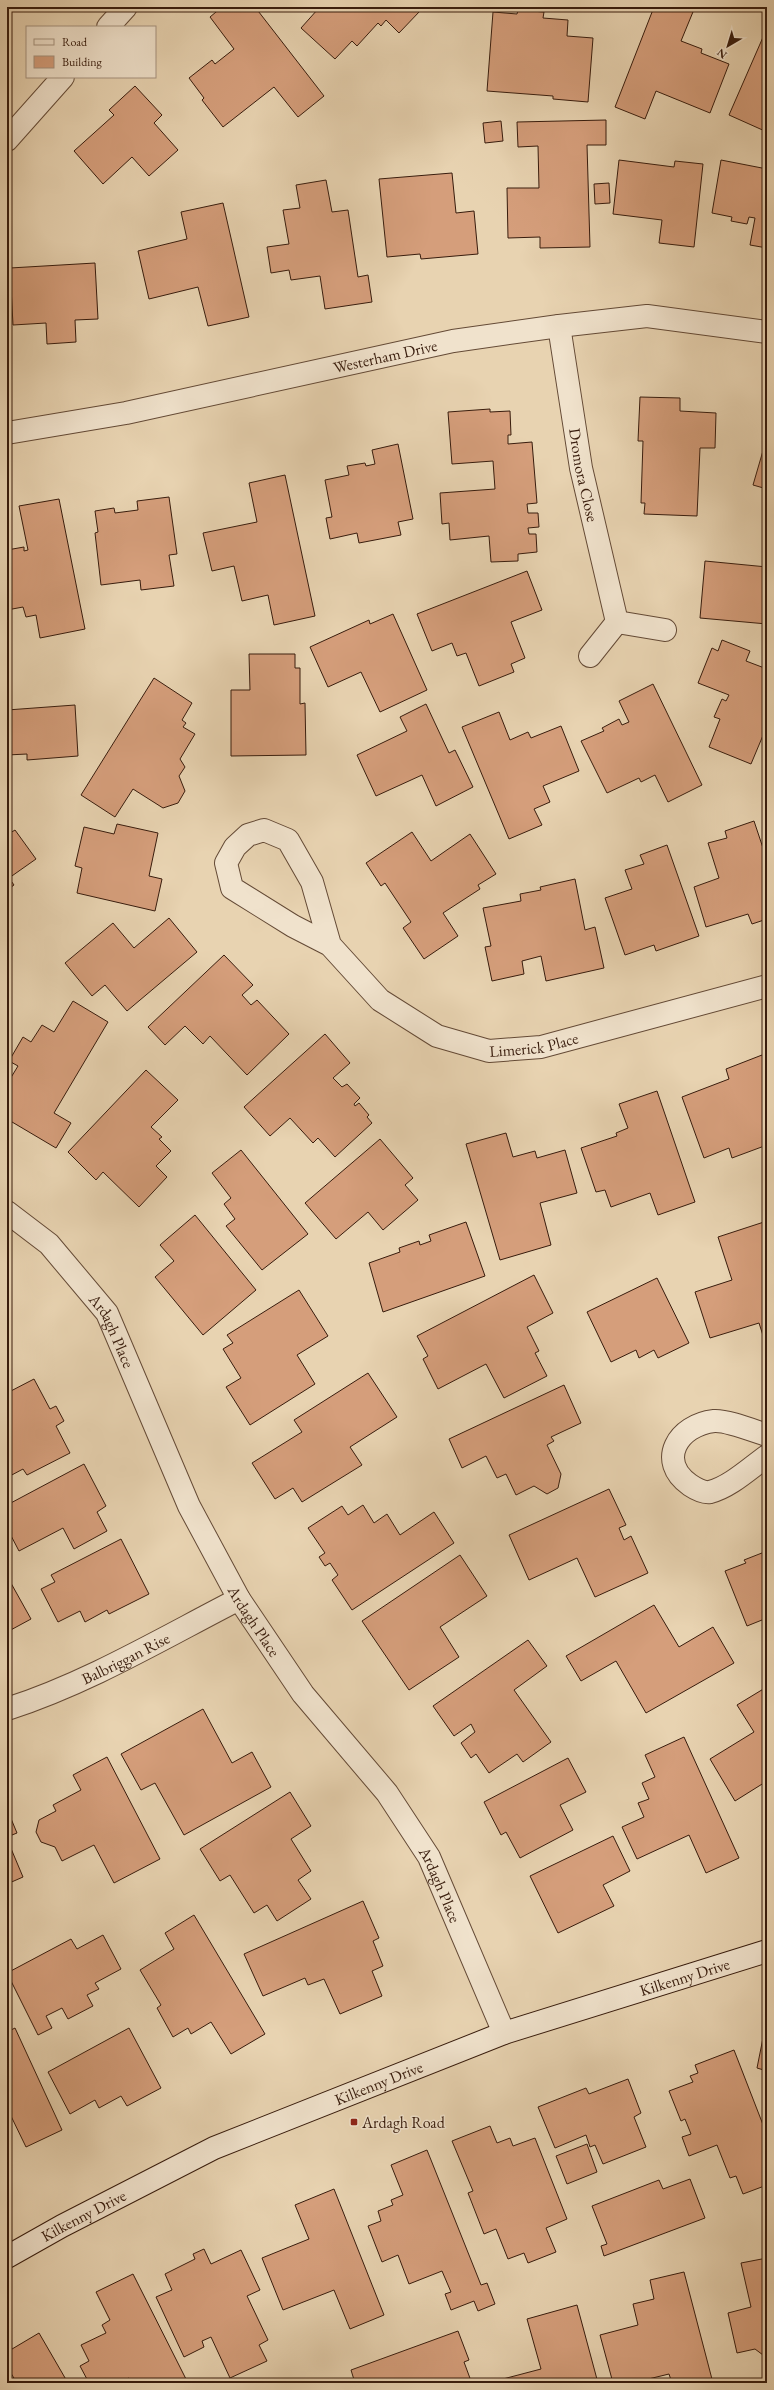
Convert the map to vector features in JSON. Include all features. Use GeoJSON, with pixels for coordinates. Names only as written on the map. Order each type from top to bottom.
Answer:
{"type":"FeatureCollection","features":[{"type":"Feature","properties":{"kind":"street"},"geometry":{"type":"LineString","coordinates":[[109,26],[126,7]]}},
{"type":"Feature","properties":{"kind":"street"},"geometry":{"type":"LineString","coordinates":[[7,140],[62,78]]}},
{"type":"Feature","properties":{"kind":"street","name":"Westerham Drive"},"geometry":{"type":"LineString","coordinates":[[7,433],[126,413],[453,341],[559,326],[647,316],[767,332]]}},
{"type":"Feature","properties":{"kind":"street","name":"Dromora Close"},"geometry":{"type":"LineString","coordinates":[[559,326],[581,468],[617,622]]}},
{"type":"Feature","properties":{"kind":"street"},"geometry":{"type":"LineString","coordinates":[[590,656],[617,622],[665,630]]}},
{"type":"Feature","properties":{"kind":"street","name":"Limerick Place"},"geometry":{"type":"LineString","coordinates":[[330,945],[312,882],[288,840],[264,830],[248,835],[235,847],[226,863],[232,888],[293,926],[330,945],[380,1000],[437,1036],[488,1051],[541,1047],[767,986]]}},
{"type":"Feature","properties":{"kind":"street","name":"Ardagh Place"},"geometry":{"type":"LineString","coordinates":[[7,1212],[49,1244],[107,1313],[189,1506],[239,1599],[303,1694],[387,1793],[429,1857],[504,2033]]}},
{"type":"Feature","properties":{"kind":"street"},"geometry":{"type":"LineString","coordinates":[[767,1435],[714,1421],[690,1429],[676,1444],[672,1464],[679,1477],[697,1490],[709,1492],[727,1484],[767,1456]]}},
{"type":"Feature","properties":{"kind":"street","name":"Balbriggan Rise"},"geometry":{"type":"LineString","coordinates":[[7,1709],[41,1698],[78,1682],[239,1599]]}},
{"type":"Feature","properties":{"kind":"street","name":"Kilkenny Drive"},"geometry":{"type":"LineString","coordinates":[[7,2257],[62,2226],[214,2148],[504,2033],[767,1951]]}},
{"type":"Feature","properties":{"kind":"building"},"geometry":{"type":"Polygon","coordinates":[[[222,7],[255,7],[324,96],[298,117],[274,87],[223,127],[202,100],[204,98],[189,78],[212,60],[215,64],[234,49],[210,17],[222,7]]]}},
{"type":"Feature","properties":{"kind":"building"},"geometry":{"type":"Polygon","coordinates":[[[316,7],[416,7],[420,11],[399,33],[386,20],[381,26],[378,23],[357,46],[352,41],[335,59],[301,28],[318,9],[316,7]]]}},
{"type":"Feature","properties":{"kind":"building"},"geometry":{"type":"Polygon","coordinates":[[[654,7],[695,7],[681,41],[702,49],[701,53],[729,64],[710,113],[656,91],[645,119],[615,107],[654,7]]]}},
{"type":"Feature","properties":{"kind":"building"},"geometry":{"type":"Polygon","coordinates":[[[518,10],[544,12],[543,18],[568,20],[567,36],[593,38],[588,102],[553,99],[553,96],[487,91],[493,12],[517,14],[518,10]]]}},
{"type":"Feature","properties":{"kind":"building"},"geometry":{"type":"Polygon","coordinates":[[[767,28],[767,132],[729,115],[767,28]]]}},
{"type":"Feature","properties":{"kind":"building"},"geometry":{"type":"Polygon","coordinates":[[[135,86],[162,115],[154,123],[178,150],[149,176],[132,157],[103,184],[74,151],[114,115],[109,110],[135,86]]]}},
{"type":"Feature","properties":{"kind":"building"},"geometry":{"type":"Polygon","coordinates":[[[606,120],[606,145],[587,145],[590,247],[540,248],[540,237],[508,238],[507,188],[539,188],[538,146],[518,147],[517,122],[606,120]]]}},
{"type":"Feature","properties":{"kind":"building"},"geometry":{"type":"Polygon","coordinates":[[[501,121],[503,141],[485,143],[483,123],[501,121]]]}},
{"type":"Feature","properties":{"kind":"building"},"geometry":{"type":"Polygon","coordinates":[[[619,160],[674,167],[675,161],[703,164],[694,247],[659,243],[662,220],[613,214],[619,160]]]}},
{"type":"Feature","properties":{"kind":"building"},"geometry":{"type":"Polygon","coordinates":[[[721,160],[767,169],[767,248],[750,245],[755,218],[749,217],[747,224],[731,221],[732,217],[712,213],[721,160]]]}},
{"type":"Feature","properties":{"kind":"building"},"geometry":{"type":"Polygon","coordinates":[[[452,173],[456,213],[474,211],[478,254],[421,259],[420,254],[387,257],[379,179],[452,173]]]}},
{"type":"Feature","properties":{"kind":"building"},"geometry":{"type":"Polygon","coordinates":[[[326,180],[332,212],[348,210],[358,277],[368,275],[372,302],[325,309],[320,276],[291,280],[289,270],[271,273],[267,247],[289,244],[283,210],[300,208],[296,185],[326,180]]]}},
{"type":"Feature","properties":{"kind":"building"},"geometry":{"type":"Polygon","coordinates":[[[609,183],[610,203],[595,204],[594,184],[609,183]]]}},
{"type":"Feature","properties":{"kind":"building"},"geometry":{"type":"Polygon","coordinates":[[[223,203],[249,317],[208,326],[198,287],[149,299],[138,251],[187,239],[181,212],[223,203]]]}},
{"type":"Feature","properties":{"kind":"building"},"geometry":{"type":"Polygon","coordinates":[[[95,263],[98,319],[75,320],[76,342],[47,344],[46,323],[13,325],[10,268],[95,263]]]}},
{"type":"Feature","properties":{"kind":"building"},"geometry":{"type":"Polygon","coordinates":[[[640,397],[680,398],[680,411],[716,413],[715,448],[700,448],[697,516],[644,514],[645,503],[641,503],[643,441],[638,441],[640,397]]]}},
{"type":"Feature","properties":{"kind":"building"},"geometry":{"type":"Polygon","coordinates":[[[490,409],[490,412],[510,411],[511,435],[508,435],[508,444],[532,442],[537,503],[527,504],[528,513],[538,513],[539,527],[528,528],[529,534],[536,534],[537,552],[518,554],[518,561],[491,562],[489,536],[450,540],[449,523],[442,524],[440,493],[495,489],[493,461],[452,464],[448,412],[490,409]]]}},
{"type":"Feature","properties":{"kind":"building"},"geometry":{"type":"Polygon","coordinates":[[[767,437],[767,489],[753,485],[767,437]]]}},
{"type":"Feature","properties":{"kind":"building"},"geometry":{"type":"Polygon","coordinates":[[[398,444],[413,519],[398,522],[401,535],[359,543],[357,533],[330,539],[326,518],[332,517],[325,480],[349,475],[347,466],[365,463],[366,466],[375,464],[372,450],[398,444]]]}},
{"type":"Feature","properties":{"kind":"building"},"geometry":{"type":"Polygon","coordinates":[[[285,475],[315,616],[274,625],[268,595],[242,601],[234,566],[212,571],[203,533],[257,522],[249,483],[285,475]]]}},
{"type":"Feature","properties":{"kind":"building"},"geometry":{"type":"Polygon","coordinates":[[[169,497],[177,554],[169,555],[174,586],[141,590],[140,580],[101,585],[95,533],[98,532],[95,511],[114,508],[115,513],[138,510],[137,501],[169,497]]]}},
{"type":"Feature","properties":{"kind":"building"},"geometry":{"type":"Polygon","coordinates":[[[59,499],[85,629],[40,638],[36,615],[26,617],[23,607],[7,610],[7,550],[24,547],[24,551],[28,550],[19,506],[59,499]]]}},
{"type":"Feature","properties":{"kind":"building"},"geometry":{"type":"Polygon","coordinates":[[[705,561],[767,567],[767,624],[700,618],[705,561]]]}},
{"type":"Feature","properties":{"kind":"building"},"geometry":{"type":"Polygon","coordinates":[[[527,571],[542,610],[511,622],[525,658],[511,664],[514,672],[479,686],[466,653],[457,656],[452,643],[432,651],[417,614],[527,571]]]}},
{"type":"Feature","properties":{"kind":"building"},"geometry":{"type":"Polygon","coordinates":[[[393,614],[427,690],[380,712],[361,672],[328,687],[310,647],[369,620],[370,624],[393,614]]]}},
{"type":"Feature","properties":{"kind":"building"},"geometry":{"type":"Polygon","coordinates":[[[722,640],[750,651],[746,661],[767,669],[767,732],[764,733],[751,764],[709,747],[720,719],[714,717],[722,699],[726,701],[729,695],[698,683],[712,648],[718,651],[722,640]]]}},
{"type":"Feature","properties":{"kind":"building"},"geometry":{"type":"Polygon","coordinates":[[[249,654],[295,654],[295,668],[300,668],[300,704],[305,703],[306,755],[231,756],[231,690],[250,690],[249,654]]]}},
{"type":"Feature","properties":{"kind":"building"},"geometry":{"type":"Polygon","coordinates":[[[154,678],[192,703],[182,720],[186,723],[183,727],[195,734],[180,759],[185,767],[179,776],[185,791],[178,803],[163,808],[133,789],[115,817],[81,795],[154,678]]]}},
{"type":"Feature","properties":{"kind":"building"},"geometry":{"type":"Polygon","coordinates":[[[653,684],[702,785],[668,802],[655,775],[641,782],[639,778],[607,793],[581,741],[604,731],[602,728],[619,719],[622,725],[629,722],[619,701],[653,684]]]}},
{"type":"Feature","properties":{"kind":"building"},"geometry":{"type":"Polygon","coordinates":[[[426,704],[449,753],[455,750],[473,787],[436,806],[422,775],[376,796],[357,755],[407,731],[400,717],[426,704]]]}},
{"type":"Feature","properties":{"kind":"building"},"geometry":{"type":"Polygon","coordinates":[[[75,705],[78,756],[27,760],[27,754],[7,755],[7,710],[75,705]]]}},
{"type":"Feature","properties":{"kind":"building"},"geometry":{"type":"Polygon","coordinates":[[[499,712],[510,740],[528,732],[531,738],[561,726],[579,771],[543,786],[550,802],[534,809],[542,825],[509,839],[462,727],[499,712]]]}},
{"type":"Feature","properties":{"kind":"building"},"geometry":{"type":"Polygon","coordinates":[[[754,821],[767,860],[767,919],[752,924],[748,914],[706,927],[694,887],[719,878],[708,843],[727,838],[725,831],[754,821]]]}},
{"type":"Feature","properties":{"kind":"building"},"geometry":{"type":"Polygon","coordinates":[[[117,824],[158,833],[149,876],[162,879],[155,911],[77,893],[82,868],[75,866],[84,827],[114,834],[117,824]]]}},
{"type":"Feature","properties":{"kind":"building"},"geometry":{"type":"Polygon","coordinates":[[[15,830],[36,859],[9,878],[14,885],[7,890],[7,835],[15,830]]]}},
{"type":"Feature","properties":{"kind":"building"},"geometry":{"type":"Polygon","coordinates":[[[412,832],[431,861],[470,834],[496,874],[478,885],[480,889],[443,913],[458,936],[424,959],[403,928],[411,922],[385,883],[381,886],[366,863],[412,832]]]}},
{"type":"Feature","properties":{"kind":"building"},"geometry":{"type":"Polygon","coordinates":[[[667,845],[699,936],[656,951],[654,945],[625,955],[605,898],[632,889],[625,870],[644,864],[640,855],[667,845]]]}},
{"type":"Feature","properties":{"kind":"building"},"geometry":{"type":"Polygon","coordinates":[[[575,879],[585,930],[595,927],[604,968],[546,981],[541,956],[522,961],[524,974],[492,981],[485,947],[491,946],[483,908],[521,901],[520,894],[541,890],[540,887],[575,879]]]}},
{"type":"Feature","properties":{"kind":"building"},"geometry":{"type":"Polygon","coordinates":[[[169,918],[197,952],[127,1011],[105,985],[92,996],[65,963],[113,923],[134,948],[169,918]]]}},
{"type":"Feature","properties":{"kind":"building"},"geometry":{"type":"Polygon","coordinates":[[[224,955],[253,985],[242,995],[251,1005],[257,1000],[289,1034],[247,1075],[210,1036],[203,1044],[185,1026],[165,1045],[148,1027],[224,955]]]}},
{"type":"Feature","properties":{"kind":"building"},"geometry":{"type":"Polygon","coordinates":[[[73,1001],[108,1022],[54,1113],[71,1123],[56,1148],[7,1119],[7,1084],[18,1066],[9,1061],[23,1037],[31,1042],[42,1025],[54,1032],[73,1001]]]}},
{"type":"Feature","properties":{"kind":"building"},"geometry":{"type":"Polygon","coordinates":[[[325,1034],[350,1063],[333,1078],[342,1087],[347,1084],[360,1098],[354,1104],[355,1106],[359,1103],[369,1115],[367,1117],[372,1123],[335,1157],[318,1138],[313,1143],[290,1118],[270,1136],[244,1107],[325,1034]]]}},
{"type":"Feature","properties":{"kind":"building"},"geometry":{"type":"Polygon","coordinates":[[[762,1055],[767,1070],[767,1098],[764,1099],[767,1107],[767,1145],[732,1158],[729,1148],[704,1158],[682,1097],[729,1079],[726,1069],[762,1055]]]}},
{"type":"Feature","properties":{"kind":"building"},"geometry":{"type":"Polygon","coordinates":[[[146,1070],[178,1100],[151,1127],[162,1137],[159,1139],[171,1151],[156,1166],[167,1177],[139,1207],[103,1172],[96,1180],[68,1152],[146,1070]]]}},
{"type":"Feature","properties":{"kind":"building"},"geometry":{"type":"Polygon","coordinates":[[[657,1091],[695,1202],[658,1215],[650,1193],[611,1207],[605,1190],[596,1192],[581,1148],[617,1136],[616,1133],[628,1128],[619,1104],[657,1091]]]}},
{"type":"Feature","properties":{"kind":"building"},"geometry":{"type":"Polygon","coordinates":[[[506,1133],[513,1157],[535,1151],[537,1158],[565,1150],[577,1193],[540,1203],[551,1245],[500,1260],[466,1144],[506,1133]]]}},
{"type":"Feature","properties":{"kind":"building"},"geometry":{"type":"Polygon","coordinates":[[[380,1139],[413,1178],[405,1185],[418,1200],[383,1230],[368,1212],[336,1239],[305,1203],[380,1139]]]}},
{"type":"Feature","properties":{"kind":"building"},"geometry":{"type":"Polygon","coordinates":[[[241,1150],[308,1234],[262,1270],[226,1226],[235,1219],[224,1204],[231,1198],[212,1173],[241,1150]]]}},
{"type":"Feature","properties":{"kind":"building"},"geometry":{"type":"Polygon","coordinates":[[[195,1215],[256,1290],[203,1335],[155,1277],[174,1261],[160,1245],[195,1215]]]}},
{"type":"Feature","properties":{"kind":"building"},"geometry":{"type":"Polygon","coordinates":[[[767,1221],[767,1348],[759,1323],[710,1338],[695,1292],[732,1280],[718,1237],[767,1221]]]}},
{"type":"Feature","properties":{"kind":"building"},"geometry":{"type":"Polygon","coordinates":[[[466,1222],[485,1276],[383,1312],[369,1263],[400,1252],[399,1248],[419,1241],[420,1245],[431,1241],[429,1235],[466,1222]]]}},
{"type":"Feature","properties":{"kind":"building"},"geometry":{"type":"Polygon","coordinates":[[[534,1275],[553,1313],[527,1327],[539,1351],[535,1353],[547,1376],[504,1398],[486,1364],[438,1389],[423,1359],[428,1356],[417,1336],[534,1275]]]}},
{"type":"Feature","properties":{"kind":"building"},"geometry":{"type":"Polygon","coordinates":[[[657,1278],[689,1343],[658,1358],[654,1350],[639,1358],[636,1350],[611,1362],[587,1312],[657,1278]]]}},
{"type":"Feature","properties":{"kind":"building"},"geometry":{"type":"Polygon","coordinates":[[[299,1290],[328,1336],[297,1355],[315,1384],[250,1425],[226,1387],[241,1378],[223,1349],[233,1343],[227,1335],[299,1290]]]}},
{"type":"Feature","properties":{"kind":"building"},"geometry":{"type":"Polygon","coordinates":[[[368,1373],[397,1417],[350,1447],[362,1465],[302,1502],[293,1488],[275,1499],[252,1463],[302,1432],[294,1420],[368,1373]]]}},
{"type":"Feature","properties":{"kind":"building"},"geometry":{"type":"Polygon","coordinates":[[[34,1379],[50,1409],[56,1406],[64,1421],[56,1426],[70,1453],[27,1475],[23,1469],[8,1477],[7,1393],[34,1379]]]}},
{"type":"Feature","properties":{"kind":"building"},"geometry":{"type":"Polygon","coordinates":[[[564,1385],[581,1423],[551,1437],[554,1441],[547,1445],[561,1474],[558,1488],[547,1494],[534,1486],[516,1495],[506,1474],[497,1478],[486,1456],[462,1468],[449,1439],[564,1385]]]}},
{"type":"Feature","properties":{"kind":"building"},"geometry":{"type":"Polygon","coordinates":[[[84,1464],[106,1506],[97,1512],[107,1531],[74,1549],[63,1528],[19,1551],[7,1528],[7,1505],[84,1464]]]}},
{"type":"Feature","properties":{"kind":"building"},"geometry":{"type":"Polygon","coordinates":[[[609,1489],[626,1525],[619,1528],[624,1540],[631,1536],[648,1573],[595,1597],[577,1558],[529,1580],[509,1535],[609,1489]]]}},
{"type":"Feature","properties":{"kind":"building"},"geometry":{"type":"Polygon","coordinates":[[[363,1505],[374,1523],[387,1514],[400,1535],[434,1512],[454,1543],[352,1610],[332,1580],[338,1575],[330,1563],[325,1566],[319,1557],[325,1553],[308,1528],[342,1506],[348,1515],[363,1505]]]}},
{"type":"Feature","properties":{"kind":"building"},"geometry":{"type":"Polygon","coordinates":[[[121,1539],[149,1594],[109,1614],[107,1610],[85,1622],[80,1611],[58,1622],[41,1589],[55,1582],[51,1575],[121,1539]]]}},
{"type":"Feature","properties":{"kind":"building"},"geometry":{"type":"Polygon","coordinates":[[[767,1551],[767,1618],[747,1626],[725,1571],[746,1563],[744,1560],[767,1551]]]}},
{"type":"Feature","properties":{"kind":"building"},"geometry":{"type":"Polygon","coordinates":[[[460,1555],[487,1596],[440,1627],[459,1657],[409,1690],[362,1621],[460,1555]]]}},
{"type":"Feature","properties":{"kind":"building"},"geometry":{"type":"Polygon","coordinates":[[[7,1576],[31,1619],[7,1632],[7,1576]]]}},
{"type":"Feature","properties":{"kind":"building"},"geometry":{"type":"Polygon","coordinates":[[[654,1605],[679,1647],[713,1627],[734,1663],[646,1713],[616,1661],[581,1681],[566,1656],[654,1605]]]}},
{"type":"Feature","properties":{"kind":"building"},"geometry":{"type":"Polygon","coordinates":[[[528,1640],[547,1666],[514,1690],[551,1742],[523,1762],[517,1754],[489,1773],[476,1754],[471,1758],[461,1743],[475,1732],[471,1724],[454,1736],[433,1706],[528,1640]]]}},
{"type":"Feature","properties":{"kind":"building"},"geometry":{"type":"Polygon","coordinates":[[[765,1688],[767,1691],[767,1781],[735,1801],[710,1759],[754,1732],[737,1705],[765,1688]]]}},
{"type":"Feature","properties":{"kind":"building"},"geometry":{"type":"Polygon","coordinates":[[[203,1709],[232,1763],[252,1752],[271,1787],[184,1835],[155,1783],[141,1790],[121,1754],[203,1709]]]}},
{"type":"Feature","properties":{"kind":"building"},"geometry":{"type":"Polygon","coordinates":[[[684,1737],[739,1858],[706,1873],[689,1835],[637,1859],[622,1827],[644,1817],[638,1803],[649,1799],[642,1783],[655,1777],[645,1755],[684,1737]]]}},
{"type":"Feature","properties":{"kind":"building"},"geometry":{"type":"Polygon","coordinates":[[[107,1757],[160,1859],[114,1883],[94,1845],[62,1861],[55,1847],[41,1842],[36,1832],[39,1820],[56,1811],[53,1805],[81,1790],[73,1775],[107,1757]]]}},
{"type":"Feature","properties":{"kind":"building"},"geometry":{"type":"Polygon","coordinates":[[[568,1758],[586,1792],[560,1805],[573,1830],[520,1858],[506,1832],[501,1835],[484,1802],[568,1758]]]}},
{"type":"Feature","properties":{"kind":"building"},"geometry":{"type":"Polygon","coordinates":[[[290,1792],[311,1826],[291,1839],[311,1871],[298,1880],[311,1899],[277,1921],[267,1905],[254,1913],[230,1875],[220,1881],[200,1849],[290,1792]]]}},
{"type":"Feature","properties":{"kind":"building"},"geometry":{"type":"Polygon","coordinates":[[[7,1809],[17,1833],[7,1837],[7,1809]]]}},
{"type":"Feature","properties":{"kind":"building"},"geometry":{"type":"Polygon","coordinates":[[[613,1836],[630,1871],[603,1885],[614,1906],[558,1933],[530,1876],[613,1836]]]}},
{"type":"Feature","properties":{"kind":"building"},"geometry":{"type":"Polygon","coordinates":[[[7,1839],[23,1877],[7,1884],[7,1839]]]}},
{"type":"Feature","properties":{"kind":"building"},"geometry":{"type":"Polygon","coordinates":[[[363,1901],[379,1938],[373,1941],[383,1966],[372,1971],[382,1996],[340,2014],[324,1979],[308,1985],[305,1978],[263,1996],[244,1954],[363,1901]]]}},
{"type":"Feature","properties":{"kind":"building"},"geometry":{"type":"Polygon","coordinates":[[[194,1915],[265,2034],[231,2054],[211,2022],[191,2034],[188,2028],[173,2037],[157,2008],[161,2005],[140,1970],[174,1949],[165,1933],[194,1915]]]}},
{"type":"Feature","properties":{"kind":"building"},"geometry":{"type":"Polygon","coordinates":[[[103,1935],[121,1969],[95,1983],[99,1989],[87,1995],[93,2006],[68,2019],[62,2008],[46,2016],[52,2028],[38,2035],[7,1973],[71,1939],[77,1949],[103,1935]]]}},
{"type":"Feature","properties":{"kind":"building"},"geometry":{"type":"Polygon","coordinates":[[[15,2028],[62,2130],[26,2147],[10,2114],[7,2116],[7,2032],[15,2028]]]}},
{"type":"Feature","properties":{"kind":"building"},"geometry":{"type":"Polygon","coordinates":[[[129,2028],[161,2088],[127,2106],[121,2096],[99,2108],[95,2100],[70,2114],[48,2072],[129,2028]]]}},
{"type":"Feature","properties":{"kind":"building"},"geometry":{"type":"Polygon","coordinates":[[[764,2033],[767,2033],[767,2071],[757,2068],[764,2033]]]}},
{"type":"Feature","properties":{"kind":"building"},"geometry":{"type":"Polygon","coordinates":[[[734,2050],[767,2135],[767,2185],[743,2194],[736,2176],[730,2178],[717,2145],[689,2156],[682,2137],[691,2134],[685,2119],[681,2121],[669,2091],[693,2082],[690,2076],[698,2073],[695,2065],[734,2050]]]}},
{"type":"Feature","properties":{"kind":"building"},"geometry":{"type":"Polygon","coordinates":[[[628,2079],[641,2113],[634,2117],[646,2147],[603,2164],[595,2145],[590,2147],[586,2135],[555,2148],[538,2107],[586,2088],[589,2094],[628,2079]]]}},
{"type":"Feature","properties":{"kind":"building"},"geometry":{"type":"Polygon","coordinates":[[[490,2126],[497,2143],[510,2138],[513,2146],[535,2138],[567,2219],[546,2228],[556,2252],[528,2263],[524,2253],[508,2259],[496,2229],[484,2234],[468,2193],[473,2191],[452,2141],[490,2126]]]}},
{"type":"Feature","properties":{"kind":"building"},"geometry":{"type":"Polygon","coordinates":[[[587,2144],[597,2172],[567,2184],[556,2156],[587,2144]]]}},
{"type":"Feature","properties":{"kind":"building"},"geometry":{"type":"Polygon","coordinates":[[[427,2150],[481,2285],[487,2283],[495,2304],[478,2311],[474,2301],[451,2310],[445,2294],[451,2292],[442,2271],[409,2284],[398,2255],[382,2262],[368,2226],[381,2221],[378,2211],[393,2205],[391,2200],[403,2195],[391,2165],[427,2150]]]}},
{"type":"Feature","properties":{"kind":"building"},"geometry":{"type":"Polygon","coordinates":[[[690,2179],[705,2218],[604,2256],[601,2246],[607,2244],[592,2206],[659,2180],[663,2189],[690,2179]]]}},
{"type":"Feature","properties":{"kind":"building"},"geometry":{"type":"Polygon","coordinates":[[[334,2189],[384,2315],[350,2329],[334,2290],[283,2310],[262,2258],[309,2239],[295,2205],[334,2189]]]}},
{"type":"Feature","properties":{"kind":"building"},"geometry":{"type":"Polygon","coordinates":[[[204,2249],[211,2264],[241,2250],[260,2290],[247,2296],[268,2340],[259,2345],[267,2361],[230,2378],[211,2337],[202,2341],[204,2347],[184,2357],[156,2297],[172,2290],[165,2274],[195,2259],[193,2254],[204,2249]]]}},
{"type":"Feature","properties":{"kind":"building"},"geometry":{"type":"Polygon","coordinates":[[[767,2258],[767,2358],[755,2349],[737,2353],[728,2313],[751,2307],[741,2263],[767,2258]]]}},
{"type":"Feature","properties":{"kind":"building"},"geometry":{"type":"Polygon","coordinates":[[[684,2272],[713,2383],[672,2383],[669,2374],[632,2383],[613,2383],[600,2335],[638,2325],[633,2304],[654,2299],[650,2280],[684,2272]]]}},
{"type":"Feature","properties":{"kind":"building"},"geometry":{"type":"Polygon","coordinates":[[[133,2274],[188,2383],[132,2383],[129,2378],[119,2383],[89,2383],[80,2366],[89,2361],[81,2345],[106,2333],[102,2325],[110,2320],[96,2292],[133,2274]]]}},
{"type":"Feature","properties":{"kind":"building"},"geometry":{"type":"Polygon","coordinates":[[[577,2305],[598,2383],[504,2383],[503,2379],[541,2369],[527,2319],[577,2305]]]}},
{"type":"Feature","properties":{"kind":"building"},"geometry":{"type":"Polygon","coordinates":[[[458,2331],[469,2360],[464,2362],[471,2381],[465,2383],[355,2383],[351,2370],[458,2331]]]}},
{"type":"Feature","properties":{"kind":"building"},"geometry":{"type":"Polygon","coordinates":[[[39,2333],[68,2383],[17,2383],[7,2367],[7,2352],[39,2333]]]}},
{"type":"Feature","properties":{"kind":"place","name":"Ardagh Road"},"geometry":{"type":"Point","coordinates":[354,2122]}}]}
